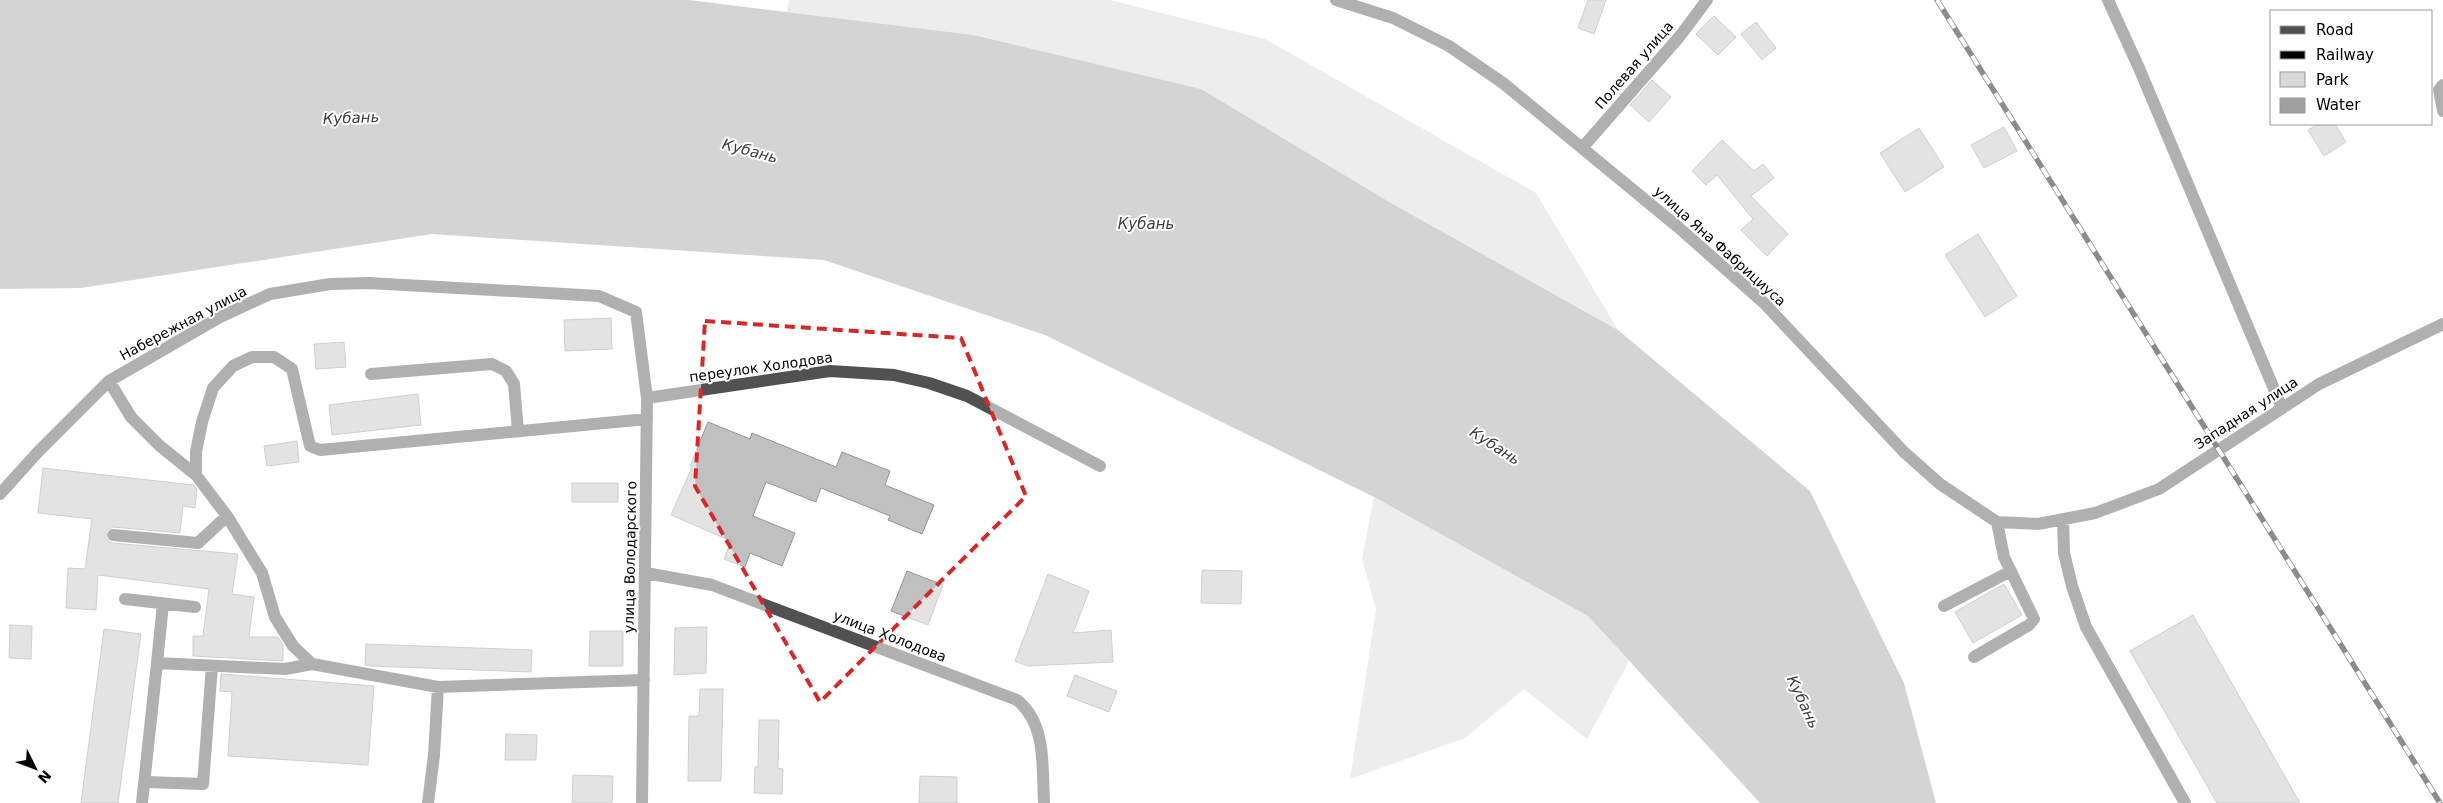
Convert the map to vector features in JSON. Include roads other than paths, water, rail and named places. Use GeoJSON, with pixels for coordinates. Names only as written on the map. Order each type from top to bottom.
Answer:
{"type":"FeatureCollection","features":[{"type":"Feature","properties":{"kind":"street","name":"улица Яна Фабрициуса"},"geometry":{"type":"LineString","coordinates":[[1336,0],[1392,18],[1448,46],[1503,83],[1583,147],[1764,303],[1904,452],[1940,484],[1997,522]]}},
{"type":"Feature","properties":{"kind":"street","name":"Полевая улица"},"geometry":{"type":"LineString","coordinates":[[1583,147],[1680,36],[1707,0]]}},
{"type":"Feature","properties":{"kind":"street"},"geometry":{"type":"LineString","coordinates":[[2108,0],[2140,68],[2282,408]]}},
{"type":"Feature","properties":{"kind":"street"},"geometry":{"type":"LineString","coordinates":[[2443,84],[2439,90],[2443,112]]}},
{"type":"Feature","properties":{"kind":"street","name":"Набережная улица"},"geometry":{"type":"LineString","coordinates":[[0,494],[37,453],[109,381],[220,317],[270,294],[330,284],[369,283],[599,296],[636,312]]}},
{"type":"Feature","properties":{"kind":"street","name":"улица Володарского"},"geometry":{"type":"LineString","coordinates":[[636,312],[647,398],[642,803]]}},
{"type":"Feature","properties":{"kind":"street","name":"Западная улица"},"geometry":{"type":"LineString","coordinates":[[2063,519],[2095,513],[2159,488],[2319,384],[2443,324]]}},
{"type":"Feature","properties":{"kind":"street"},"geometry":{"type":"LineString","coordinates":[[196,475],[196,452],[200,430],[213,388],[233,366],[252,357],[274,357],[292,369],[310,446],[320,450],[647,419]]}},
{"type":"Feature","properties":{"kind":"street"},"geometry":{"type":"LineString","coordinates":[[371,374],[492,364],[506,371],[514,384],[518,431]]}},
{"type":"Feature","properties":{"kind":"street","name":"переулок Холодова"},"geometry":{"type":"LineString","coordinates":[[647,398],[830,370],[894,375],[930,383],[967,396],[1100,466]]}},
{"type":"Feature","properties":{"kind":"street"},"geometry":{"type":"LineString","coordinates":[[109,381],[131,417],[160,446],[196,475],[226,516],[262,573],[275,617],[292,646],[312,664]]}},
{"type":"Feature","properties":{"kind":"street"},"geometry":{"type":"LineString","coordinates":[[113,535],[198,543],[226,516]]}},
{"type":"Feature","properties":{"kind":"street"},"geometry":{"type":"LineString","coordinates":[[1974,657],[2029,625],[2034,619],[2004,557],[1997,522],[2038,524],[2063,519],[2064,553],[2072,586],[2086,627],[2185,803]]}},
{"type":"Feature","properties":{"kind":"street"},"geometry":{"type":"LineString","coordinates":[[1944,606],[2011,571]]}},
{"type":"Feature","properties":{"kind":"street","name":"улица Холодова"},"geometry":{"type":"LineString","coordinates":[[646,573],[712,585],[1017,700],[1033,718],[1040,741],[1044,803]]}},
{"type":"Feature","properties":{"kind":"street"},"geometry":{"type":"LineString","coordinates":[[125,599],[195,607]]}},
{"type":"Feature","properties":{"kind":"street"},"geometry":{"type":"LineString","coordinates":[[142,803],[163,604]]}},
{"type":"Feature","properties":{"kind":"street"},"geometry":{"type":"LineString","coordinates":[[157,663],[284,669],[312,664],[438,687],[644,680]]}},
{"type":"Feature","properties":{"kind":"street"},"geometry":{"type":"LineString","coordinates":[[144,782],[203,784],[212,666]]}},
{"type":"Feature","properties":{"kind":"street"},"geometry":{"type":"LineString","coordinates":[[428,803],[434,755],[438,687]]}},
{"type":"Feature","properties":{"kind":"water","name":"Кубань"},"geometry":{"type":"Polygon","coordinates":[[[0,0],[689,0],[974,35],[1201,89],[1391,203],[1618,330],[1810,491],[1904,683],[1936,803],[1760,803],[1588,616],[1374,497],[1045,335],[824,260],[432,234],[81,288],[0,289],[0,0]]]}},
{"type":"Feature","properties":{"kind":"railway"},"geometry":{"type":"LineString","coordinates":[[1937,0],[2440,803]]}}]}
